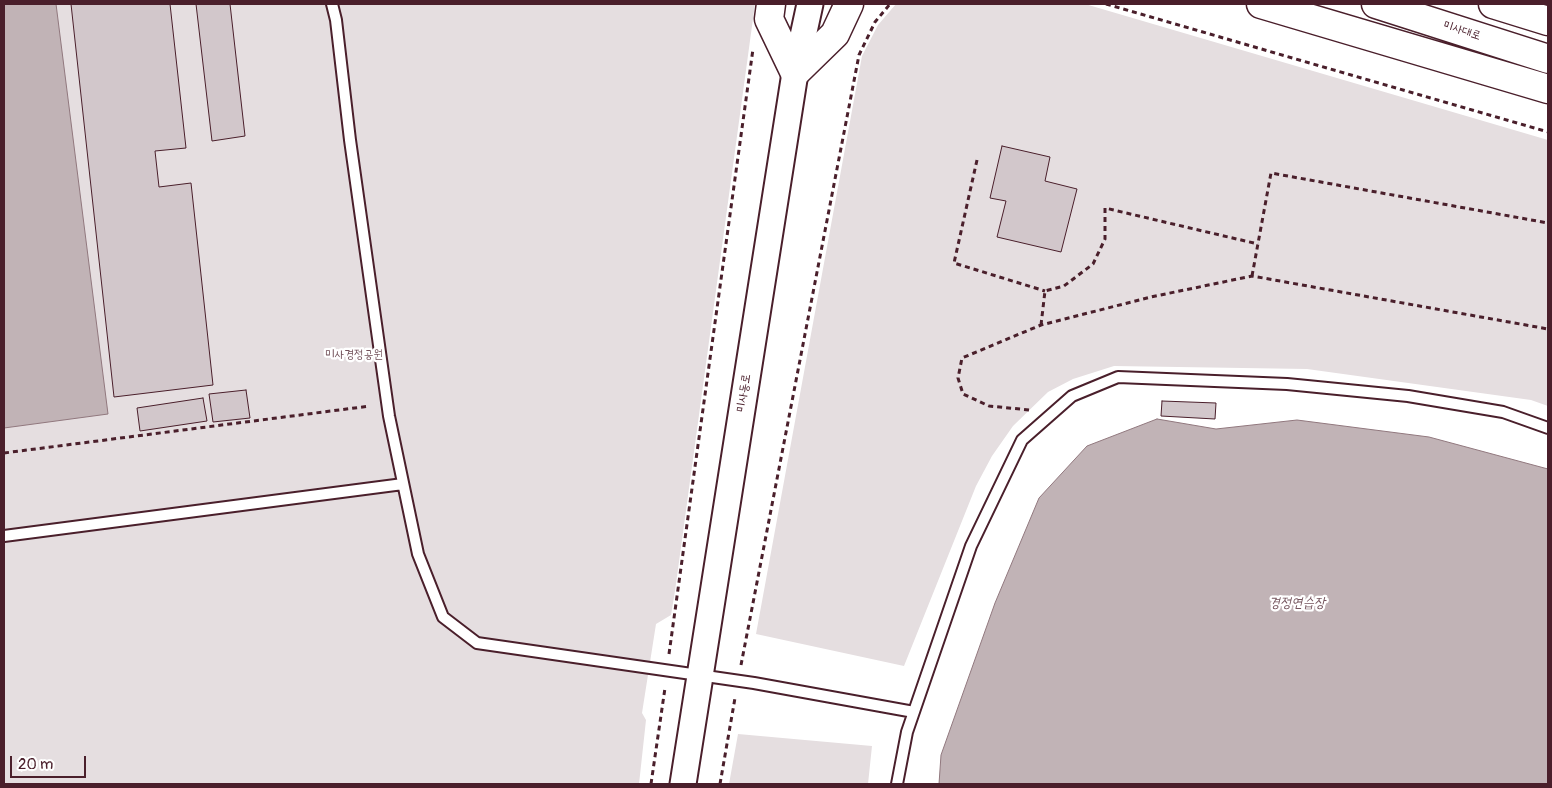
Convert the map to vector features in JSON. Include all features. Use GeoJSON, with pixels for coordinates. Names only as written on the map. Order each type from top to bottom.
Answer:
{"type":"FeatureCollection","features":[{"type":"Feature","properties":{"kind":"main road"},"geometry":{"type":"LineString","coordinates":[[771,4],[769,19],[795,73],[835,34],[849,4]]}},
{"type":"Feature","properties":{"kind":"main road"},"geometry":{"type":"LineString","coordinates":[[1261,4],[1548,89]]}},
{"type":"Feature","properties":{"kind":"main road","name":"미사대로"},"geometry":{"type":"LineString","coordinates":[[1376,4],[1548,59]]}},
{"type":"Feature","properties":{"kind":"main road"},"geometry":{"type":"LineString","coordinates":[[1493,4],[1548,21]]}},
{"type":"Feature","properties":{"kind":"street","name":"미사동로"},"geometry":{"type":"LineString","coordinates":[[684,784],[699,676],[795,73],[810,4]]}},
{"type":"Feature","properties":{"kind":"lane"},"geometry":{"type":"LineString","coordinates":[[332,4],[336,20],[350,140],[389,416],[418,554],[443,617],[476,643],[738,682],[914,712]]}},
{"type":"Feature","properties":{"kind":"lane"},"geometry":{"type":"LineString","coordinates":[[897,784],[907,732],[971,546],[1022,440],[1072,396],[1118,377],[1287,384],[1408,396],[1504,412],[1548,428]]}},
{"type":"Feature","properties":{"kind":"lane"},"geometry":{"type":"LineString","coordinates":[[4,536],[403,484]]}},
{"type":"Feature","properties":{"kind":"path"},"geometry":{"type":"LineString","coordinates":[[720,784],[859,55],[875,22],[890,4]]}},
{"type":"Feature","properties":{"kind":"path"},"geometry":{"type":"LineString","coordinates":[[1106,4],[1548,132]]}},
{"type":"Feature","properties":{"kind":"path"},"geometry":{"type":"LineString","coordinates":[[651,784],[753,47]]}},
{"type":"Feature","properties":{"kind":"path"},"geometry":{"type":"LineString","coordinates":[[977,160],[954,263],[1045,291],[1064,286],[1093,264],[1105,238],[1105,208],[1258,244]]}},
{"type":"Feature","properties":{"kind":"path"},"geometry":{"type":"LineString","coordinates":[[1252,276],[1271,173],[1548,223]]}},
{"type":"Feature","properties":{"kind":"path"},"geometry":{"type":"LineString","coordinates":[[1052,413],[989,406],[963,394],[958,378],[962,358],[1041,325],[1151,297],[1252,276],[1548,329]]}},
{"type":"Feature","properties":{"kind":"path"},"geometry":{"type":"LineString","coordinates":[[1041,325],[1045,291]]}},
{"type":"Feature","properties":{"kind":"path"},"geometry":{"type":"LineString","coordinates":[[4,453],[374,406]]}},
{"type":"Feature","properties":{"kind":"green space","name":"미사경정공원"},"geometry":{"type":"Polygon","coordinates":[[[4,4],[755,4],[675,591],[671,615],[656,624],[642,713],[646,720],[639,784],[4,784],[4,4]]]}},
{"type":"Feature","properties":{"kind":"green space"},"geometry":{"type":"Polygon","coordinates":[[[896,4],[1085,4],[1548,140],[1548,406],[1531,400],[1307,369],[1114,366],[1073,379],[1048,392],[1013,426],[992,456],[976,486],[904,666],[756,634],[862,56],[878,25],[896,4]]]}},
{"type":"Feature","properties":{"kind":"green space"},"geometry":{"type":"Polygon","coordinates":[[[738,734],[872,746],[868,784],[729,784],[738,734]]]}},
{"type":"Feature","properties":{"kind":"water"},"geometry":{"type":"Polygon","coordinates":[[[4,4],[56,4],[108,414],[4,428],[4,4]]]}},
{"type":"Feature","properties":{"kind":"water","name":"경정연습장"},"geometry":{"type":"Polygon","coordinates":[[[1157,419],[1216,429],[1297,420],[1429,437],[1548,469],[1548,784],[939,784],[941,755],[995,603],[1039,498],[1087,446],[1157,419]]]}},
{"type":"Feature","properties":{"kind":"building"},"geometry":{"type":"Polygon","coordinates":[[[71,4],[170,4],[186,148],[155,151],[159,187],[191,183],[213,385],[114,397],[71,4]]]}},
{"type":"Feature","properties":{"kind":"building"},"geometry":{"type":"Polygon","coordinates":[[[196,4],[230,4],[245,136],[212,141],[196,4]]]}},
{"type":"Feature","properties":{"kind":"building"},"geometry":{"type":"Polygon","coordinates":[[[1002,146],[1050,157],[1045,181],[1077,189],[1061,252],[997,237],[1006,201],[990,198],[1002,146]]]}},
{"type":"Feature","properties":{"kind":"building"},"geometry":{"type":"Polygon","coordinates":[[[246,390],[250,418],[213,422],[209,394],[246,390]]]}},
{"type":"Feature","properties":{"kind":"building"},"geometry":{"type":"Polygon","coordinates":[[[203,398],[207,421],[140,431],[137,408],[203,398]]]}},
{"type":"Feature","properties":{"kind":"building"},"geometry":{"type":"Polygon","coordinates":[[[1162,401],[1216,403],[1215,419],[1161,416],[1162,401]]]}}]}
